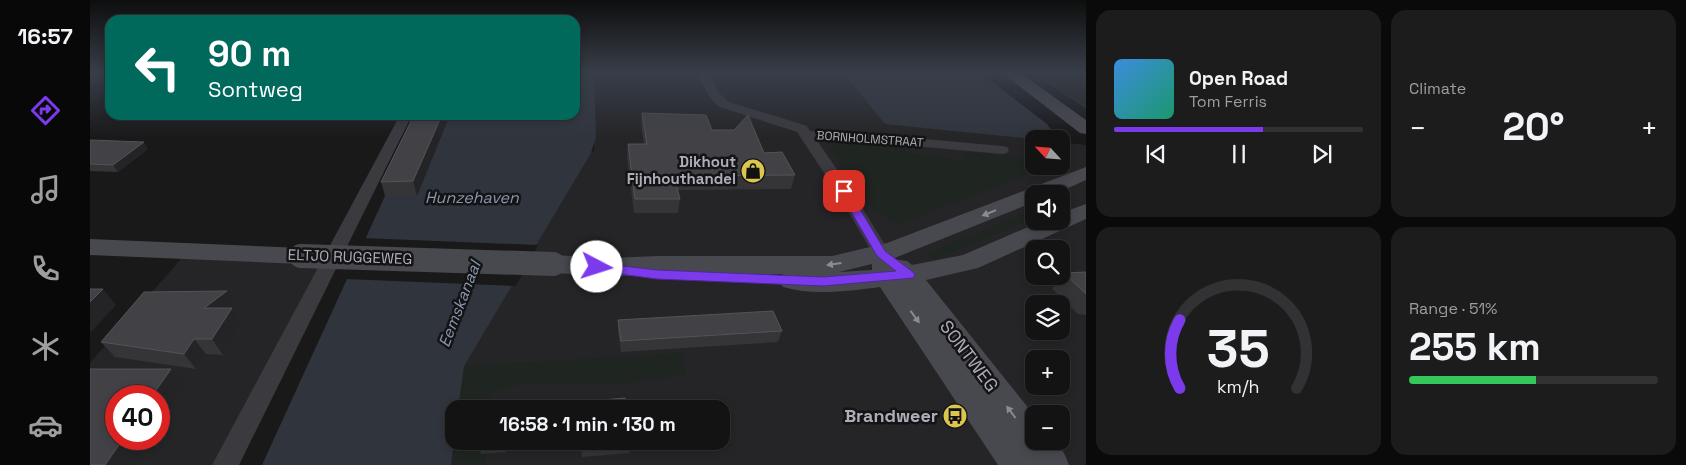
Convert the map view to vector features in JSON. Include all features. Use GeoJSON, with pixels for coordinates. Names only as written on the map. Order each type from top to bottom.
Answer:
{"type":"FeatureCollection","features":[{"type":"Feature","properties":{"kind":"street","name":"BORNHOLMSTRAAT"},"geometry":{"type":"LineString","coordinates":[[714,94],[719,101],[742,111],[792,124],[802,129],[807,135],[858,137],[1002,150]]}},
{"type":"Feature","properties":{"kind":"street"},"geometry":{"type":"LineString","coordinates":[[1038,94],[1086,129]]}},
{"type":"Feature","properties":{"kind":"street"},"geometry":{"type":"LineString","coordinates":[[1051,94],[1086,114]]}},
{"type":"Feature","properties":{"kind":"street"},"geometry":{"type":"LineString","coordinates":[[225,465],[403,120]]}},
{"type":"Feature","properties":{"kind":"street","name":"SONTWEG"},"geometry":{"type":"LineString","coordinates":[[807,135],[1019,465]]}},
{"type":"Feature","properties":{"kind":"street"},"geometry":{"type":"LineString","coordinates":[[1058,185],[1086,174]]}},
{"type":"Feature","properties":{"kind":"street"},"geometry":{"type":"LineString","coordinates":[[892,269],[1025,199]]}},
{"type":"Feature","properties":{"kind":"street"},"geometry":{"type":"LineString","coordinates":[[892,269],[969,262],[1086,211]]}},
{"type":"Feature","properties":{"kind":"street","name":"ELTJO RUGGEWEG"},"geometry":{"type":"LineString","coordinates":[[90,247],[553,264],[610,267],[657,274],[823,282],[892,269]]}},
{"type":"Feature","properties":{"kind":"street","name":"SONTWEG"},"geometry":{"type":"LineString","coordinates":[[892,269],[1051,465]]}},
{"type":"Feature","properties":{"kind":"shaded area"},"geometry":{"type":"Polygon","coordinates":[[[593,94],[860,94],[885,122],[1025,138],[1025,175],[1070,175],[1070,143],[1086,145],[1086,465],[442,465],[445,450],[730,450],[730,400],[455,400],[485,255],[594,150],[593,94]]]}},
{"type":"Feature","properties":{"kind":"shaded area"},"geometry":{"type":"Polygon","coordinates":[[[1039,94],[1086,94],[1086,129],[1039,94]]]}},
{"type":"Feature","properties":{"kind":"shaded area"},"geometry":{"type":"Polygon","coordinates":[[[836,139],[902,145],[907,153],[968,161],[964,152],[1025,158],[1026,175],[897,225],[868,205],[830,149],[836,139]]]}},
{"type":"Feature","properties":{"kind":"shaded area"},"geometry":{"type":"Polygon","coordinates":[[[1025,213],[1025,222],[934,260],[926,254],[1025,213]]]}},
{"type":"Feature","properties":{"kind":"shaded area"},"geometry":{"type":"Polygon","coordinates":[[[187,252],[333,257],[223,465],[90,465],[90,363],[187,252]]]}},
{"type":"Feature","properties":{"kind":"shaded area"},"geometry":{"type":"Polygon","coordinates":[[[682,353],[686,374],[632,383],[522,383],[489,394],[489,400],[459,400],[464,366],[682,353]]]}},
{"type":"Feature","properties":{"kind":"shaded area"},"geometry":{"type":"Polygon","coordinates":[[[453,450],[487,450],[486,465],[451,465],[453,450]]]}},
{"type":"Feature","properties":{"kind":"water"},"geometry":{"type":"Polygon","coordinates":[[[580,94],[595,94],[596,137],[591,153],[464,366],[459,400],[445,400],[445,450],[453,450],[451,465],[262,465],[420,120],[580,120],[580,94]]]}},
{"type":"Feature","properties":{"kind":"water"},"geometry":{"type":"Polygon","coordinates":[[[860,94],[1065,94],[1086,107],[1086,143],[1070,140],[1070,130],[1025,130],[1025,138],[885,124],[860,94]]]}},
{"type":"Feature","properties":{"kind":"pier"},"geometry":{"type":"Polygon","coordinates":[[[1007,94],[1064,94],[1086,108],[1086,144],[1070,143],[1070,130],[1051,130],[1047,124],[1007,94]]]}},
{"type":"Feature","properties":{"kind":"pier"},"geometry":{"type":"Polygon","coordinates":[[[363,238],[538,245],[516,286],[345,279],[363,238]]]}},
{"type":"Feature","properties":{"kind":"building"},"geometry":{"type":"Polygon","coordinates":[[[642,113],[706,115],[712,130],[734,130],[748,115],[764,153],[782,152],[795,175],[674,176],[680,199],[635,199],[628,144],[647,144],[642,113]]]}},
{"type":"Feature","properties":{"kind":"building"},"geometry":{"type":"Polygon","coordinates":[[[412,120],[440,120],[413,181],[381,182],[412,120]]]}},
{"type":"Feature","properties":{"kind":"building"},"geometry":{"type":"Polygon","coordinates":[[[90,140],[144,142],[113,165],[90,164],[90,140]]]}},
{"type":"Feature","properties":{"kind":"building"},"geometry":{"type":"Polygon","coordinates":[[[1086,272],[1086,294],[1070,279],[1070,273],[1086,272]]]}},
{"type":"Feature","properties":{"kind":"building"},"geometry":{"type":"Polygon","coordinates":[[[90,289],[103,289],[90,302],[90,289]]]}},
{"type":"Feature","properties":{"kind":"building"},"geometry":{"type":"Polygon","coordinates":[[[227,291],[204,308],[232,308],[212,339],[194,339],[184,354],[101,342],[144,292],[227,291]]]}},
{"type":"Feature","properties":{"kind":"building"},"geometry":{"type":"Polygon","coordinates":[[[773,311],[782,331],[621,341],[618,320],[773,311]]]}},
{"type":"Feature","properties":{"kind":"building"},"geometry":{"type":"Polygon","coordinates":[[[90,369],[171,369],[160,385],[105,385],[105,450],[115,450],[105,465],[90,465],[90,369]]]}},
{"type":"Feature","properties":{"kind":"building"},"geometry":{"type":"Polygon","coordinates":[[[625,398],[625,400],[602,400],[625,398]]]}},
{"type":"Feature","properties":{"kind":"place","name":"Dikhout Fijnhouthandel"},"geometry":{"type":"Point","coordinates":[753,171]}},
{"type":"Feature","properties":{"kind":"place","name":"Brandweer"},"geometry":{"type":"Point","coordinates":[955,416]}},
{"type":"Feature","properties":{"kind":"route"},"geometry":{"type":"LineString","coordinates":[[597,267],[610,267],[657,274],[823,282],[908,275],[881,253],[844,191]]}},
{"type":"Feature","properties":{"kind":"water label","name":"Hunzehaven"},"geometry":{"type":"Point","coordinates":[472,197]}},
{"type":"Feature","properties":{"kind":"water label","name":"Eemskanaal"},"geometry":{"type":"Point","coordinates":[459,304]}}]}
